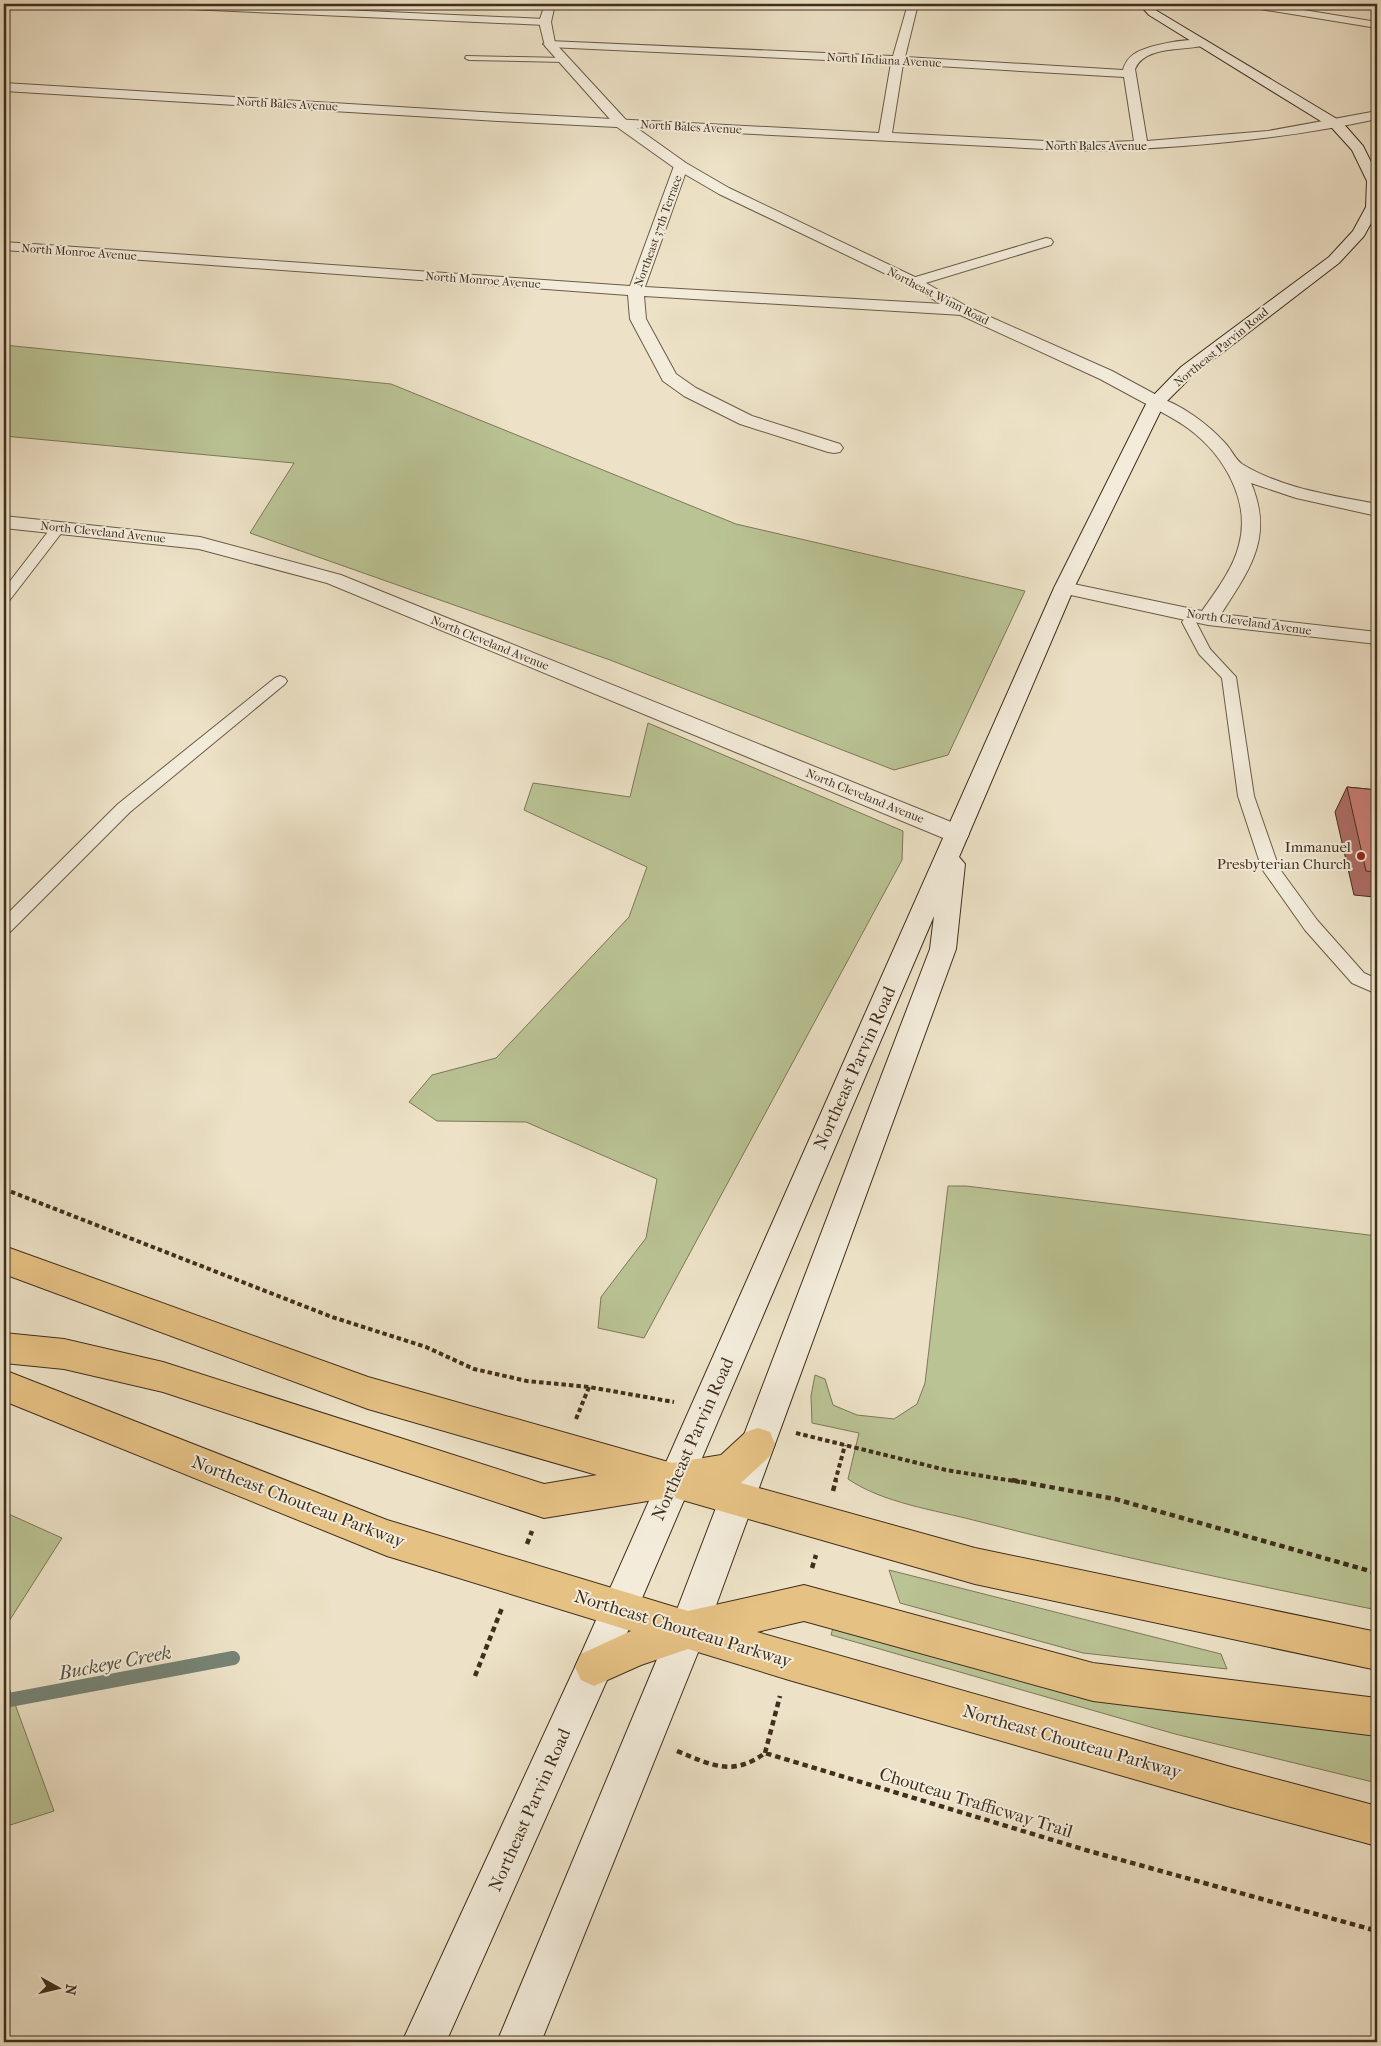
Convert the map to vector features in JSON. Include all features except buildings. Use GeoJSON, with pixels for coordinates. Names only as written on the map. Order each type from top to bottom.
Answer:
{"type":"FeatureCollection","features":[{"type":"Feature","properties":{"kind":"main road"},"geometry":{"type":"LineString","coordinates":[[4,1260],[368,1393],[737,1499],[975,1566],[1377,1650]]}},
{"type":"Feature","properties":{"kind":"main road"},"geometry":{"type":"LineString","coordinates":[[4,1348],[64,1354],[163,1377],[544,1501],[729,1471],[758,1444]]}},
{"type":"Feature","properties":{"kind":"main road","name":"Northeast Chouteau Parkway"},"geometry":{"type":"LineString","coordinates":[[4,1385],[387,1538],[789,1661],[1231,1787],[1377,1826]]}},
{"type":"Feature","properties":{"kind":"main road"},"geometry":{"type":"LineString","coordinates":[[594,1667],[635,1648],[688,1630],[804,1603],[1093,1682],[1377,1717]]}},
{"type":"Feature","properties":{"kind":"street"},"geometry":{"type":"LineString","coordinates":[[142,4],[545,22]]}},
{"type":"Feature","properties":{"kind":"street"},"geometry":{"type":"LineString","coordinates":[[549,44],[545,22],[550,4]]}},
{"type":"Feature","properties":{"kind":"street"},"geometry":{"type":"LineString","coordinates":[[885,137],[897,60],[913,4]]}},
{"type":"Feature","properties":{"kind":"street","name":"Northeast Parvin Road"},"geometry":{"type":"LineString","coordinates":[[424,2042],[594,1667],[1064,588],[1156,402],[1186,371],[1334,260],[1359,233],[1373,206],[1374,181],[1358,149],[1337,124],[1202,44],[1153,13],[1144,4]]}},
{"type":"Feature","properties":{"kind":"street"},"geometry":{"type":"LineString","coordinates":[[1248,4],[1377,24]]}},
{"type":"Feature","properties":{"kind":"street","name":"North Indiana Avenue"},"geometry":{"type":"LineString","coordinates":[[549,44],[897,60],[1131,74]]}},
{"type":"Feature","properties":{"kind":"street","name":"Northeast Winn Road"},"geometry":{"type":"LineString","coordinates":[[549,44],[622,124],[681,166],[724,191],[914,282],[962,310],[1106,375],[1196,426],[1223,451],[1233,466],[1246,495],[1252,521],[1249,545],[1236,573],[1201,617]]}},
{"type":"Feature","properties":{"kind":"street"},"geometry":{"type":"LineString","coordinates":[[1141,146],[1129,69],[1130,62],[1143,53],[1162,48],[1202,44]]}},
{"type":"Feature","properties":{"kind":"street","name":"North Bales Avenue"},"geometry":{"type":"LineString","coordinates":[[4,87],[622,124],[1042,146],[1141,146],[1242,138],[1337,124],[1377,115]]}},
{"type":"Feature","properties":{"kind":"street","name":"Northeast 37th Terrace"},"geometry":{"type":"LineString","coordinates":[[681,166],[636,290],[638,319],[669,377],[699,397],[746,420],[834,448]]}},
{"type":"Feature","properties":{"kind":"street"},"geometry":{"type":"LineString","coordinates":[[914,282],[1046,242]]}},
{"type":"Feature","properties":{"kind":"street","name":"North Monroe Avenue"},"geometry":{"type":"LineString","coordinates":[[4,246],[636,290],[962,310]]}},
{"type":"Feature","properties":{"kind":"street"},"geometry":{"type":"LineString","coordinates":[[1233,466],[1258,480],[1288,491],[1377,510]]}},
{"type":"Feature","properties":{"kind":"street","name":"North Cleveland Avenue"},"geometry":{"type":"LineString","coordinates":[[4,522],[200,543],[334,579],[957,834]]}},
{"type":"Feature","properties":{"kind":"street","name":"North Cleveland Avenue"},"geometry":{"type":"LineString","coordinates":[[1064,588],[1201,617],[1377,638]]}},
{"type":"Feature","properties":{"kind":"street","name":"Northeast Parvin Road"},"geometry":{"type":"LineString","coordinates":[[519,2042],[688,1630],[943,949],[957,834]]}},
{"type":"Feature","properties":{"kind":"lane"},"geometry":{"type":"LineString","coordinates":[[469,58],[564,60]]}},
{"type":"Feature","properties":{"kind":"lane"},"geometry":{"type":"LineString","coordinates":[[4,598],[59,527]]}},
{"type":"Feature","properties":{"kind":"lane"},"geometry":{"type":"LineString","coordinates":[[1201,617],[1189,622],[1204,651],[1229,677],[1246,796],[1271,868],[1311,925],[1358,978],[1377,987]]}},
{"type":"Feature","properties":{"kind":"lane"},"geometry":{"type":"LineString","coordinates":[[4,927],[124,808],[280,682]]}},
{"type":"Feature","properties":{"kind":"path","name":"Chouteau Trafficway Trail"},"geometry":{"type":"LineString","coordinates":[[643,1738],[714,1766],[736,1768],[754,1763],[765,1753],[1089,1851],[1377,1931]]}},
{"type":"Feature","properties":{"kind":"green space"},"geometry":{"type":"Polygon","coordinates":[[[4,345],[391,384],[736,524],[1025,591],[948,755],[894,770],[610,660],[250,533],[294,463],[4,436],[4,345]]]}},
{"type":"Feature","properties":{"kind":"green space"},"geometry":{"type":"Polygon","coordinates":[[[648,723],[903,831],[902,860],[644,1338],[598,1328],[601,1297],[646,1238],[657,1179],[526,1122],[437,1121],[409,1102],[432,1075],[496,1058],[629,917],[647,867],[524,810],[533,783],[630,797],[648,723]]]}},
{"type":"Feature","properties":{"kind":"green space"},"geometry":{"type":"Polygon","coordinates":[[[948,1186],[966,1186],[1377,1236],[1377,1610],[1127,1557],[927,1509],[877,1494],[848,1479],[859,1433],[812,1423],[811,1396],[815,1375],[825,1379],[833,1405],[857,1415],[894,1419],[917,1404],[925,1383],[948,1186]]]}},
{"type":"Feature","properties":{"kind":"green space"},"geometry":{"type":"Polygon","coordinates":[[[4,1512],[62,1538],[4,1629],[4,1512]]]}},
{"type":"Feature","properties":{"kind":"green space"},"geometry":{"type":"Polygon","coordinates":[[[889,1570],[1221,1654],[1227,1669],[1083,1653],[900,1603],[889,1570]]]}},
{"type":"Feature","properties":{"kind":"green space"},"geometry":{"type":"Polygon","coordinates":[[[834,1624],[1097,1698],[1377,1732],[1377,1783],[1175,1734],[831,1635],[834,1624]]]}},
{"type":"Feature","properties":{"kind":"green space"},"geometry":{"type":"Polygon","coordinates":[[[4,1674],[54,1811],[4,1827],[4,1674]]]}},
{"type":"Feature","properties":{"kind":"waterway","name":"Buckeye Creek"},"geometry":{"type":"LineString","coordinates":[[4,1701],[233,1658]]}},
{"type":"Feature","properties":{"kind":"place","name":"Immanuel Presbyterian Church"},"geometry":{"type":"Point","coordinates":[1361,856]}}]}
